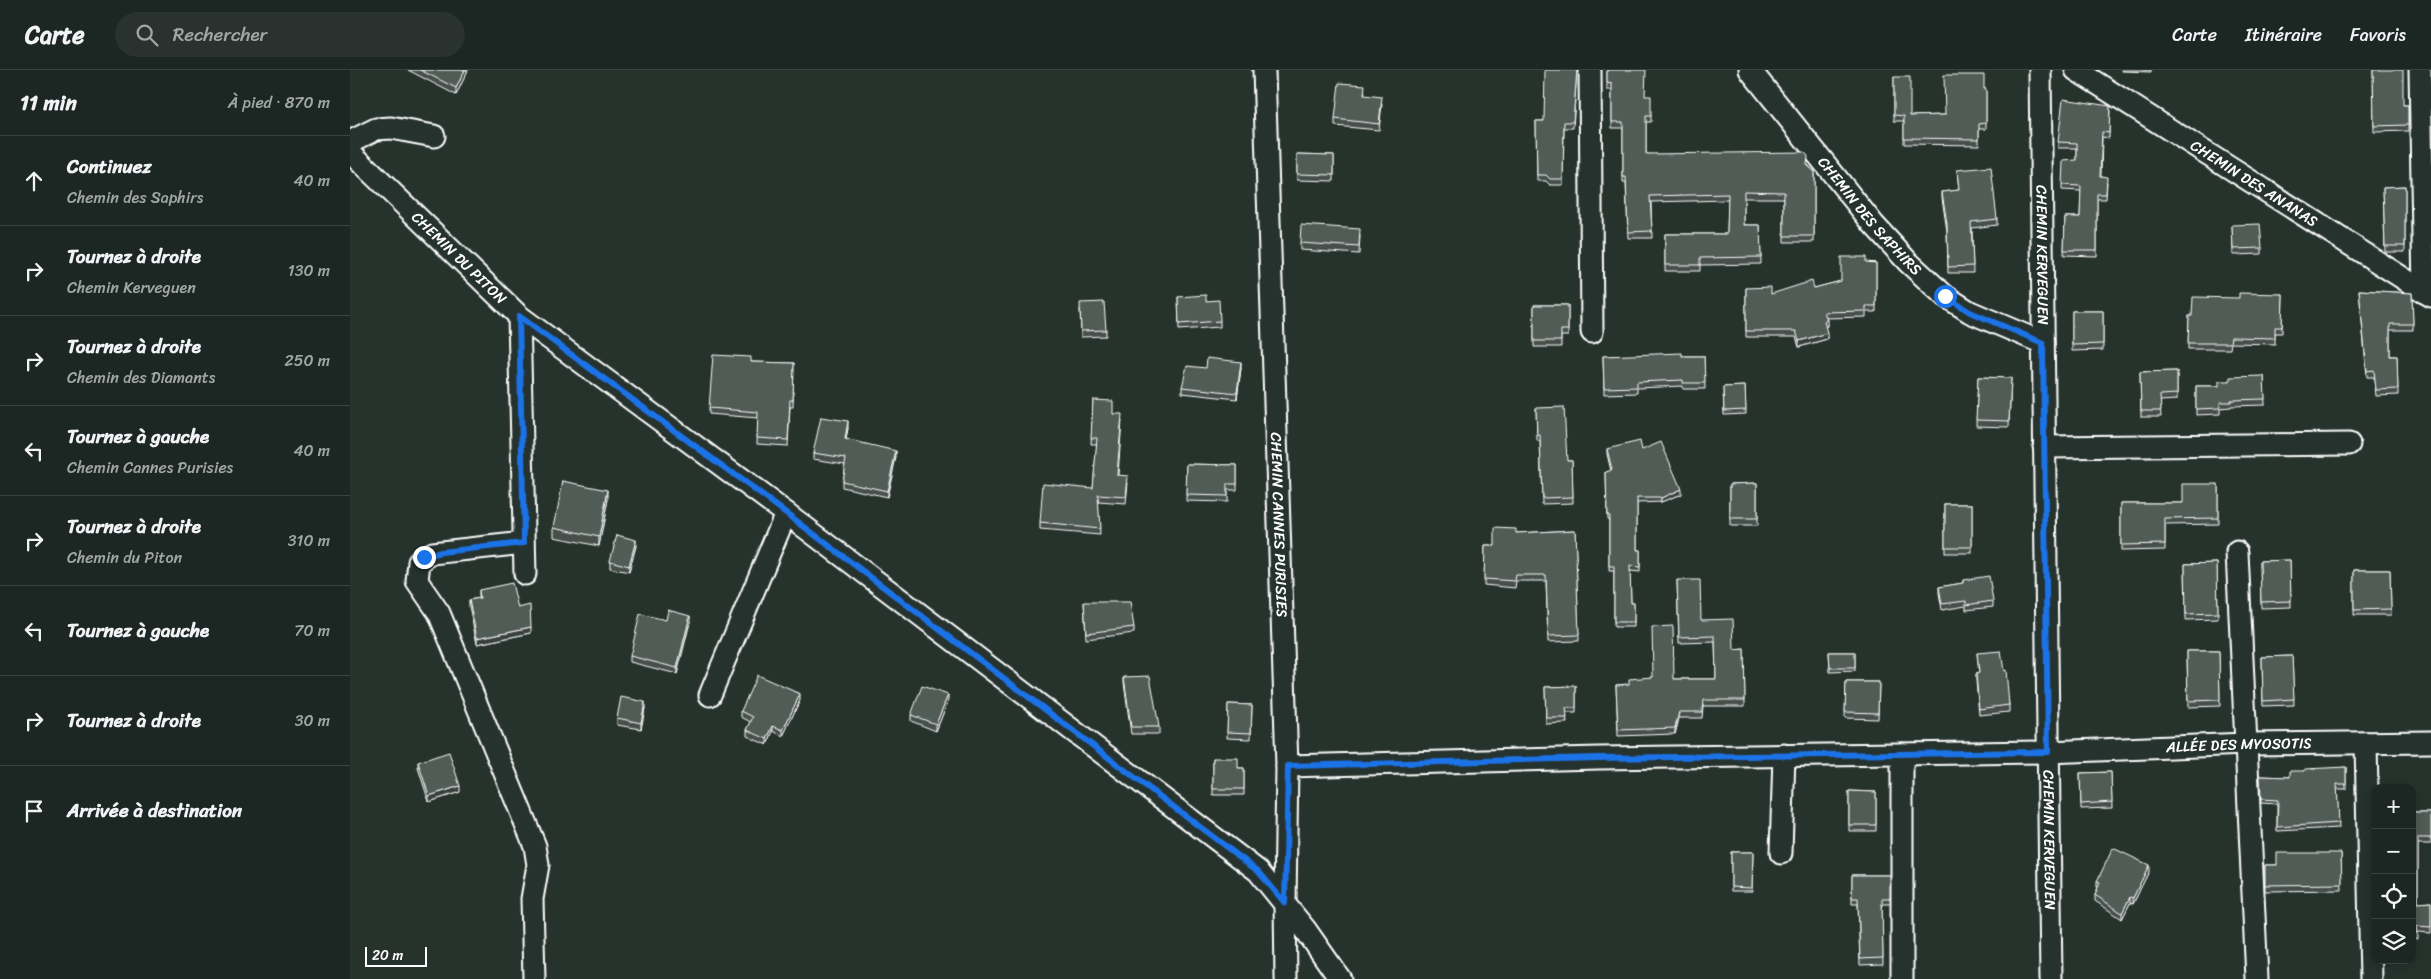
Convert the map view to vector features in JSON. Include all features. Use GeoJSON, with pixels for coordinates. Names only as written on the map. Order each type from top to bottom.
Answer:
{"type":"FeatureCollection","features":[{"type":"Feature","properties":{"kind":"street","name":"CHEMIN CANNES PURISIES"},"geometry":{"type":"LineString","coordinates":[[1264,70],[1288,766],[1285,903],[1286,979]]}},
{"type":"Feature","properties":{"kind":"street"},"geometry":{"type":"LineString","coordinates":[[1590,70],[1592,332]]}},
{"type":"Feature","properties":{"kind":"street","name":"CHEMIN DES SAPHIRS"},"geometry":{"type":"LineString","coordinates":[[1750,70],[1874,225],[1908,262],[1945,296],[1970,312],[2043,343]]}},
{"type":"Feature","properties":{"kind":"street","name":"CHEMIN KERVEGUEN"},"geometry":{"type":"LineString","coordinates":[[2040,70],[2051,979]]}},
{"type":"Feature","properties":{"kind":"street","name":"CHEMIN DES ANANAS"},"geometry":{"type":"LineString","coordinates":[[2076,70],[2428,294]]}},
{"type":"Feature","properties":{"kind":"street"},"geometry":{"type":"LineString","coordinates":[[2420,70],[2428,294]]}},
{"type":"Feature","properties":{"kind":"street"},"geometry":{"type":"LineString","coordinates":[[350,142],[376,129],[391,128],[434,136]]}},
{"type":"Feature","properties":{"kind":"street","name":"CHEMIN DU PITON"},"geometry":{"type":"LineString","coordinates":[[350,152],[519,316],[786,513],[1258,871],[1285,903],[1340,979]]}},
{"type":"Feature","properties":{"kind":"street"},"geometry":{"type":"LineString","coordinates":[[519,316],[525,574]]}},
{"type":"Feature","properties":{"kind":"street"},"geometry":{"type":"LineString","coordinates":[[2044,447],[2349,444]]}},
{"type":"Feature","properties":{"kind":"street"},"geometry":{"type":"LineString","coordinates":[[710,695],[786,513]]}},
{"type":"Feature","properties":{"kind":"street"},"geometry":{"type":"LineString","coordinates":[[524,543],[432,554],[419,562],[417,580],[438,613],[535,846],[538,865],[532,899],[534,979]]}},
{"type":"Feature","properties":{"kind":"street"},"geometry":{"type":"LineString","coordinates":[[2237,552],[2256,979]]}},
{"type":"Feature","properties":{"kind":"street","name":"ALLÉE DES MYOSOTIS"},"geometry":{"type":"LineString","coordinates":[[1288,766],[2048,752],[2246,744],[2431,742]]}},
{"type":"Feature","properties":{"kind":"street"},"geometry":{"type":"LineString","coordinates":[[2366,743],[2370,979]]}},
{"type":"Feature","properties":{"kind":"street"},"geometry":{"type":"LineString","coordinates":[[1902,754],[1902,979]]}},
{"type":"Feature","properties":{"kind":"street"},"geometry":{"type":"LineString","coordinates":[[1781,853],[1784,756]]}},
{"type":"Feature","properties":{"kind":"building"},"geometry":{"type":"Polygon","coordinates":[[[420,70],[465,70],[456,88],[420,70]]]}},
{"type":"Feature","properties":{"kind":"building"},"geometry":{"type":"Polygon","coordinates":[[[1545,70],[1577,70],[1573,122],[1564,122],[1563,179],[1550,179],[1546,175],[1537,175],[1536,121],[1544,121],[1545,70]]]}},
{"type":"Feature","properties":{"kind":"building"},"geometry":{"type":"Polygon","coordinates":[[[1607,70],[1646,70],[1645,96],[1651,96],[1651,116],[1646,116],[1646,154],[1804,152],[1808,156],[1807,165],[1814,171],[1814,236],[1784,236],[1784,192],[1744,191],[1744,225],[1760,225],[1761,257],[1700,258],[1700,265],[1665,265],[1665,234],[1727,234],[1728,194],[1650,196],[1652,231],[1628,232],[1626,177],[1623,177],[1623,122],[1612,122],[1612,84],[1607,83],[1607,70]]]}},
{"type":"Feature","properties":{"kind":"building"},"geometry":{"type":"Polygon","coordinates":[[[2373,70],[2403,70],[2403,105],[2408,105],[2408,125],[2374,126],[2373,70]]]}},
{"type":"Feature","properties":{"kind":"building"},"geometry":{"type":"Polygon","coordinates":[[[1944,75],[1984,75],[1986,123],[1979,124],[1979,139],[1904,138],[1904,116],[1894,115],[1894,77],[1910,77],[1910,116],[1945,115],[1944,75]]]}},
{"type":"Feature","properties":{"kind":"building"},"geometry":{"type":"Polygon","coordinates":[[[1339,83],[1365,85],[1364,95],[1382,97],[1379,124],[1335,119],[1339,83]]]}},
{"type":"Feature","properties":{"kind":"building"},"geometry":{"type":"Polygon","coordinates":[[[2063,99],[2110,106],[2109,133],[2102,132],[2100,176],[2107,177],[2106,194],[2097,194],[2097,250],[2064,250],[2065,217],[2080,217],[2081,186],[2062,185],[2063,161],[2077,160],[2077,143],[2058,142],[2063,99]]]}},
{"type":"Feature","properties":{"kind":"building"},"geometry":{"type":"Polygon","coordinates":[[[1297,154],[1334,155],[1334,175],[1297,174],[1297,154]]]}},
{"type":"Feature","properties":{"kind":"building"},"geometry":{"type":"Polygon","coordinates":[[[1991,167],[1997,219],[1971,222],[1973,266],[1948,267],[1947,224],[1942,192],[1959,190],[1957,170],[1991,167]]]}},
{"type":"Feature","properties":{"kind":"building"},"geometry":{"type":"Polygon","coordinates":[[[2405,186],[2405,246],[2385,246],[2383,187],[2405,186]]]}},
{"type":"Feature","properties":{"kind":"building"},"geometry":{"type":"Polygon","coordinates":[[[2260,224],[2262,248],[2233,249],[2232,225],[2260,224]]]}},
{"type":"Feature","properties":{"kind":"building"},"geometry":{"type":"Polygon","coordinates":[[[1301,225],[1360,229],[1359,247],[1300,243],[1301,225]]]}},
{"type":"Feature","properties":{"kind":"building"},"geometry":{"type":"Polygon","coordinates":[[[1841,257],[1866,257],[1866,262],[1876,263],[1876,306],[1866,306],[1866,311],[1824,312],[1827,320],[1824,321],[1827,333],[1799,341],[1796,331],[1746,331],[1746,288],[1771,287],[1771,294],[1812,281],[1814,288],[1841,281],[1841,257]]]}},
{"type":"Feature","properties":{"kind":"building"},"geometry":{"type":"Polygon","coordinates":[[[2359,290],[2412,293],[2413,324],[2390,324],[2390,356],[2397,356],[2398,389],[2376,390],[2374,370],[2367,371],[2359,290]]]}},
{"type":"Feature","properties":{"kind":"building"},"geometry":{"type":"Polygon","coordinates":[[[2239,293],[2283,294],[2282,327],[2275,327],[2275,338],[2231,337],[2230,343],[2188,343],[2189,316],[2192,316],[2193,297],[2239,298],[2239,293]]]}},
{"type":"Feature","properties":{"kind":"building"},"geometry":{"type":"Polygon","coordinates":[[[1206,295],[1206,301],[1219,300],[1220,321],[1179,324],[1178,297],[1206,295]]]}},
{"type":"Feature","properties":{"kind":"building"},"geometry":{"type":"Polygon","coordinates":[[[1104,302],[1106,330],[1081,331],[1080,303],[1104,302]]]}},
{"type":"Feature","properties":{"kind":"building"},"geometry":{"type":"Polygon","coordinates":[[[1534,305],[1568,305],[1568,330],[1561,330],[1561,341],[1534,341],[1534,305]]]}},
{"type":"Feature","properties":{"kind":"building"},"geometry":{"type":"Polygon","coordinates":[[[2072,311],[2103,311],[2103,344],[2072,345],[2072,311]]]}},
{"type":"Feature","properties":{"kind":"building"},"geometry":{"type":"Polygon","coordinates":[[[1682,353],[1682,356],[1704,356],[1705,383],[1683,383],[1683,380],[1637,382],[1637,387],[1604,388],[1603,356],[1682,353]]]}},
{"type":"Feature","properties":{"kind":"building"},"geometry":{"type":"Polygon","coordinates":[[[713,355],[751,357],[751,362],[794,363],[793,400],[790,400],[788,440],[757,438],[758,412],[709,408],[713,355]]]}},
{"type":"Feature","properties":{"kind":"building"},"geometry":{"type":"Polygon","coordinates":[[[1207,358],[1241,362],[1237,393],[1182,387],[1187,366],[1206,368],[1207,358]]]}},
{"type":"Feature","properties":{"kind":"building"},"geometry":{"type":"Polygon","coordinates":[[[2177,371],[2177,394],[2160,395],[2161,411],[2141,411],[2140,372],[2177,371]]]}},
{"type":"Feature","properties":{"kind":"building"},"geometry":{"type":"Polygon","coordinates":[[[2264,376],[2265,399],[2231,400],[2231,402],[2220,402],[2220,408],[2196,409],[2196,386],[2219,386],[2219,381],[2230,381],[2230,377],[2264,376]]]}},
{"type":"Feature","properties":{"kind":"building"},"geometry":{"type":"Polygon","coordinates":[[[1978,377],[2011,378],[2009,421],[1976,420],[1978,377]]]}},
{"type":"Feature","properties":{"kind":"building"},"geometry":{"type":"Polygon","coordinates":[[[1745,386],[1746,410],[1724,411],[1723,387],[1745,386]]]}},
{"type":"Feature","properties":{"kind":"building"},"geometry":{"type":"Polygon","coordinates":[[[1093,400],[1113,401],[1113,414],[1122,414],[1117,475],[1128,476],[1126,497],[1098,495],[1100,529],[1040,523],[1043,483],[1093,488],[1097,438],[1091,438],[1093,400]]]}},
{"type":"Feature","properties":{"kind":"building"},"geometry":{"type":"Polygon","coordinates":[[[1564,407],[1567,460],[1572,460],[1573,497],[1542,498],[1540,435],[1537,435],[1536,408],[1564,407]]]}},
{"type":"Feature","properties":{"kind":"building"},"geometry":{"type":"Polygon","coordinates":[[[821,417],[848,421],[845,439],[896,451],[887,491],[842,481],[846,458],[813,453],[821,417]]]}},
{"type":"Feature","properties":{"kind":"building"},"geometry":{"type":"Polygon","coordinates":[[[1640,441],[1642,450],[1661,442],[1681,489],[1661,498],[1637,498],[1637,550],[1640,550],[1640,567],[1630,566],[1631,603],[1634,603],[1634,622],[1614,622],[1614,566],[1609,566],[1609,515],[1607,515],[1606,472],[1612,470],[1607,449],[1640,441]]]}},
{"type":"Feature","properties":{"kind":"building"},"geometry":{"type":"Polygon","coordinates":[[[1187,464],[1237,465],[1237,484],[1227,484],[1227,496],[1186,495],[1187,464]]]}},
{"type":"Feature","properties":{"kind":"building"},"geometry":{"type":"Polygon","coordinates":[[[563,481],[608,490],[599,537],[554,527],[563,481]]]}},
{"type":"Feature","properties":{"kind":"building"},"geometry":{"type":"Polygon","coordinates":[[[1757,483],[1757,519],[1730,519],[1730,484],[1757,483]]]}},
{"type":"Feature","properties":{"kind":"building"},"geometry":{"type":"Polygon","coordinates":[[[2183,484],[2218,484],[2218,518],[2165,519],[2165,544],[2121,545],[2121,503],[2183,503],[2183,484]]]}},
{"type":"Feature","properties":{"kind":"building"},"geometry":{"type":"Polygon","coordinates":[[[1945,504],[1972,504],[1972,547],[1945,547],[1945,504]]]}},
{"type":"Feature","properties":{"kind":"building"},"geometry":{"type":"Polygon","coordinates":[[[1495,528],[1516,529],[1516,533],[1575,530],[1579,635],[1548,636],[1546,575],[1516,575],[1515,581],[1484,579],[1485,546],[1495,546],[1495,528]]]}},
{"type":"Feature","properties":{"kind":"building"},"geometry":{"type":"Polygon","coordinates":[[[617,535],[636,540],[629,566],[610,561],[617,535]]]}},
{"type":"Feature","properties":{"kind":"building"},"geometry":{"type":"Polygon","coordinates":[[[2290,560],[2291,601],[2261,602],[2260,561],[2290,560]]]}},
{"type":"Feature","properties":{"kind":"building"},"geometry":{"type":"Polygon","coordinates":[[[2217,563],[2218,613],[2186,614],[2185,564],[2217,563]]]}},
{"type":"Feature","properties":{"kind":"building"},"geometry":{"type":"Polygon","coordinates":[[[2354,570],[2390,570],[2391,609],[2354,610],[2354,570]]]}},
{"type":"Feature","properties":{"kind":"building"},"geometry":{"type":"Polygon","coordinates":[[[1989,576],[1993,601],[1966,605],[1966,601],[1942,604],[1939,587],[1963,583],[1963,580],[1989,576]]]}},
{"type":"Feature","properties":{"kind":"building"},"geometry":{"type":"Polygon","coordinates":[[[1677,580],[1700,580],[1701,620],[1733,619],[1734,650],[1744,649],[1745,700],[1703,700],[1702,712],[1679,712],[1675,728],[1618,730],[1616,685],[1629,684],[1629,679],[1653,677],[1652,627],[1673,626],[1674,679],[1716,679],[1715,636],[1679,637],[1677,580]]]}},
{"type":"Feature","properties":{"kind":"building"},"geometry":{"type":"Polygon","coordinates":[[[512,583],[518,608],[530,605],[531,627],[477,638],[469,600],[480,598],[479,590],[512,583]]]}},
{"type":"Feature","properties":{"kind":"building"},"geometry":{"type":"Polygon","coordinates":[[[1084,602],[1130,602],[1134,627],[1086,633],[1084,602]]]}},
{"type":"Feature","properties":{"kind":"building"},"geometry":{"type":"Polygon","coordinates":[[[668,610],[690,616],[677,668],[630,656],[640,614],[666,620],[668,610]]]}},
{"type":"Feature","properties":{"kind":"building"},"geometry":{"type":"Polygon","coordinates":[[[2001,651],[2004,671],[2006,670],[2009,705],[1979,709],[1976,674],[1979,673],[1977,653],[2001,651]]]}},
{"type":"Feature","properties":{"kind":"building"},"geometry":{"type":"Polygon","coordinates":[[[2187,651],[2219,651],[2220,700],[2188,701],[2187,651]]]}},
{"type":"Feature","properties":{"kind":"building"},"geometry":{"type":"Polygon","coordinates":[[[1829,652],[1855,652],[1855,668],[1830,668],[1829,652]]]}},
{"type":"Feature","properties":{"kind":"building"},"geometry":{"type":"Polygon","coordinates":[[[2292,656],[2294,699],[2263,701],[2262,657],[2292,656]]]}},
{"type":"Feature","properties":{"kind":"building"},"geometry":{"type":"Polygon","coordinates":[[[757,675],[800,694],[783,730],[773,726],[767,739],[747,730],[753,717],[741,711],[757,675]]]}},
{"type":"Feature","properties":{"kind":"building"},"geometry":{"type":"Polygon","coordinates":[[[1150,676],[1159,727],[1131,727],[1124,677],[1150,676]]]}},
{"type":"Feature","properties":{"kind":"building"},"geometry":{"type":"Polygon","coordinates":[[[1846,682],[1879,682],[1878,713],[1845,712],[1846,682]]]}},
{"type":"Feature","properties":{"kind":"building"},"geometry":{"type":"Polygon","coordinates":[[[922,686],[948,695],[936,724],[911,715],[922,686]]]}},
{"type":"Feature","properties":{"kind":"building"},"geometry":{"type":"Polygon","coordinates":[[[1576,686],[1576,708],[1566,708],[1567,718],[1546,718],[1545,687],[1576,686]]]}},
{"type":"Feature","properties":{"kind":"building"},"geometry":{"type":"Polygon","coordinates":[[[621,697],[645,702],[641,723],[617,718],[621,697]]]}},
{"type":"Feature","properties":{"kind":"building"},"geometry":{"type":"Polygon","coordinates":[[[1228,704],[1252,705],[1251,733],[1227,732],[1228,704]]]}},
{"type":"Feature","properties":{"kind":"building"},"geometry":{"type":"Polygon","coordinates":[[[449,752],[460,786],[429,796],[418,762],[449,752]]]}},
{"type":"Feature","properties":{"kind":"building"},"geometry":{"type":"Polygon","coordinates":[[[1213,758],[1238,758],[1238,768],[1244,768],[1244,789],[1213,789],[1213,758]]]}},
{"type":"Feature","properties":{"kind":"building"},"geometry":{"type":"Polygon","coordinates":[[[2346,767],[2346,784],[2337,784],[2339,823],[2277,827],[2278,800],[2261,799],[2260,776],[2290,777],[2290,771],[2346,767]]]}},
{"type":"Feature","properties":{"kind":"building"},"geometry":{"type":"Polygon","coordinates":[[[2111,772],[2112,802],[2081,804],[2080,773],[2111,772]]]}},
{"type":"Feature","properties":{"kind":"building"},"geometry":{"type":"Polygon","coordinates":[[[1849,791],[1876,792],[1876,825],[1849,825],[1849,791]]]}},
{"type":"Feature","properties":{"kind":"building"},"geometry":{"type":"Polygon","coordinates":[[[2416,813],[2431,813],[2431,838],[2418,838],[2418,903],[2431,902],[2431,927],[2417,926],[2418,933],[2416,933],[2416,813]]]}},
{"type":"Feature","properties":{"kind":"building"},"geometry":{"type":"Polygon","coordinates":[[[2113,848],[2149,865],[2133,898],[2130,897],[2122,913],[2095,895],[2100,882],[2097,881],[2113,848]]]}},
{"type":"Feature","properties":{"kind":"building"},"geometry":{"type":"Polygon","coordinates":[[[1731,852],[1753,852],[1752,888],[1731,887],[1731,852]]]}},
{"type":"Feature","properties":{"kind":"building"},"geometry":{"type":"Polygon","coordinates":[[[2277,853],[2341,853],[2342,884],[2265,885],[2265,865],[2277,865],[2277,853]]]}},
{"type":"Feature","properties":{"kind":"building"},"geometry":{"type":"Polygon","coordinates":[[[1852,875],[1890,875],[1890,898],[1882,898],[1883,958],[1860,959],[1858,898],[1852,898],[1852,875]]]}},
{"type":"Feature","properties":{"kind":"route"},"geometry":{"type":"LineString","coordinates":[[424,557],[441,552],[524,543],[519,316],[786,513],[1258,871],[1285,903],[1288,766],[1599,758],[2048,752],[2043,343],[1995,324],[1970,312],[1945,296]]}}]}
